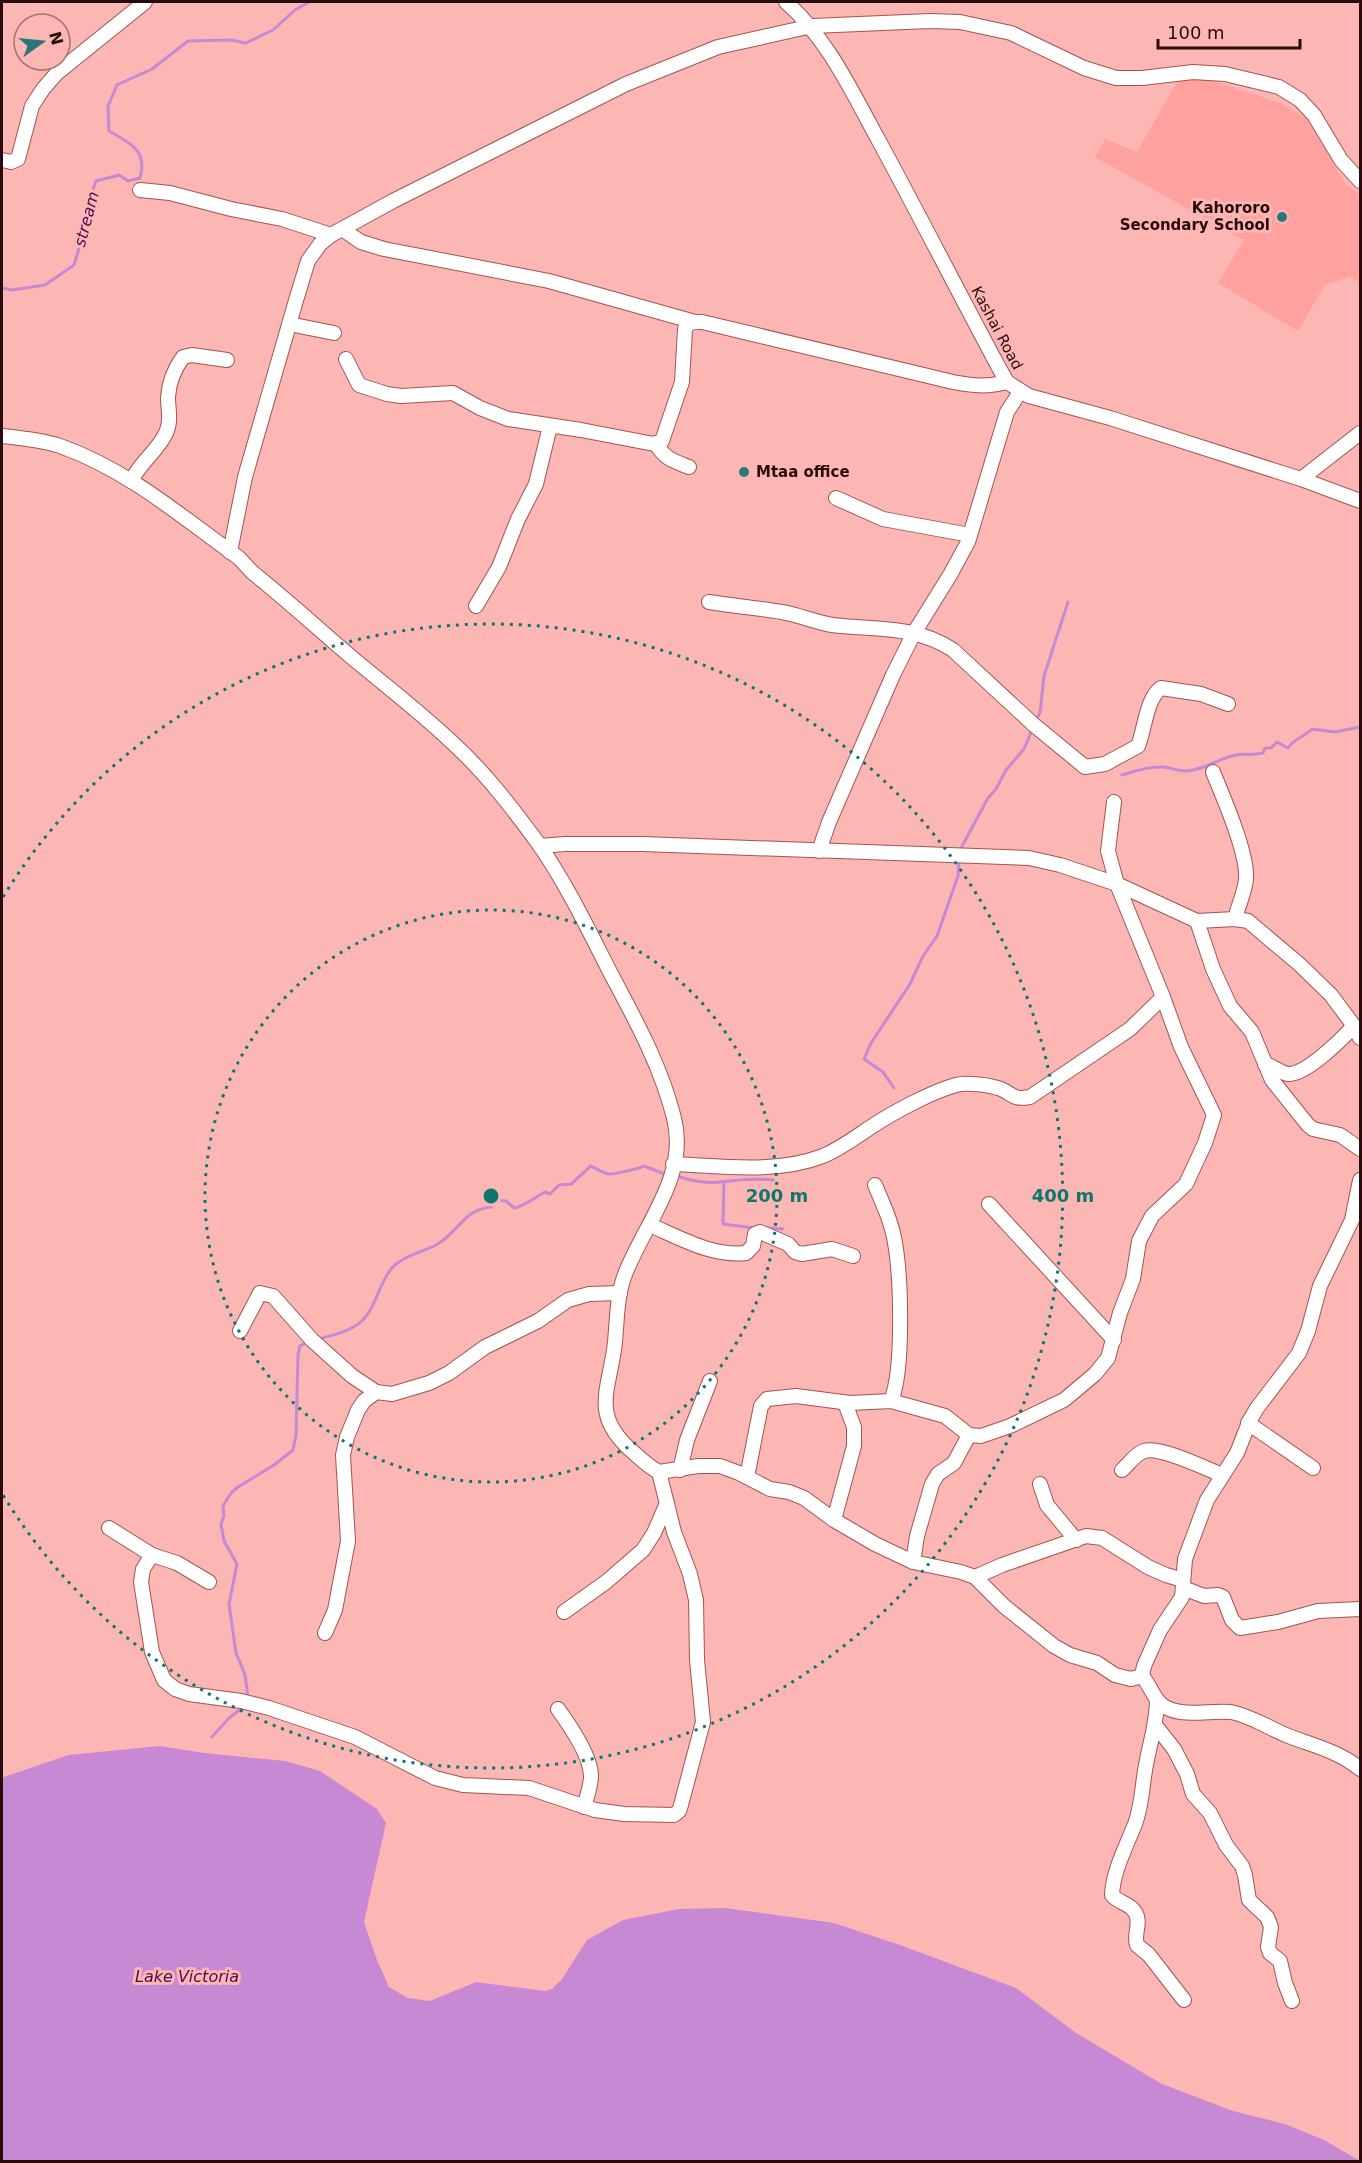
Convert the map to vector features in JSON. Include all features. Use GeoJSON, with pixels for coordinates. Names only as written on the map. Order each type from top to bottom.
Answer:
{"type":"FeatureCollection","features":[{"type":"Feature","properties":{"kind":"street"},"geometry":{"type":"LineString","coordinates":[[2,160],[10,162],[18,159],[32,106],[57,73],[145,2]]}},
{"type":"Feature","properties":{"kind":"street","name":"Kashai Road"},"geometry":{"type":"LineString","coordinates":[[786,2],[812,26],[838,67],[1007,382],[1020,392],[1301,479],[1360,501]]}},
{"type":"Feature","properties":{"kind":"street"},"geometry":{"type":"LineString","coordinates":[[230,552],[244,477],[308,261],[320,244],[336,232],[626,84],[718,47],[812,26],[930,21],[960,22],[1011,33],[1084,68],[1116,78],[1142,78],[1193,72],[1225,74],[1279,87],[1300,100],[1314,115],[1341,160],[1360,181]]}},
{"type":"Feature","properties":{"kind":"street"},"geometry":{"type":"LineString","coordinates":[[140,190],[170,193],[336,232],[384,249],[542,279],[695,322],[962,384],[990,387],[1007,382]]}},
{"type":"Feature","properties":{"kind":"street"},"geometry":{"type":"LineString","coordinates":[[346,359],[357,382],[370,389],[401,396],[453,393],[480,408],[508,419],[656,443],[662,441],[682,382],[685,329],[690,323],[695,322]]}},
{"type":"Feature","properties":{"kind":"street"},"geometry":{"type":"LineString","coordinates":[[289,324],[334,333]]}},
{"type":"Feature","properties":{"kind":"street"},"geometry":{"type":"LineString","coordinates":[[131,481],[140,465],[165,434],[170,423],[170,386],[183,357],[192,355],[227,360]]}},
{"type":"Feature","properties":{"kind":"street"},"geometry":{"type":"LineString","coordinates":[[819,851],[829,822],[893,675],[914,633],[968,542],[1007,412],[1020,392]]}},
{"type":"Feature","properties":{"kind":"street"},"geometry":{"type":"LineString","coordinates":[[476,606],[499,567],[518,519],[536,484],[550,426]]}},
{"type":"Feature","properties":{"kind":"street"},"geometry":{"type":"LineString","coordinates":[[1301,479],[1360,433]]}},
{"type":"Feature","properties":{"kind":"street"},"geometry":{"type":"LineString","coordinates":[[2,436],[59,446],[149,491],[239,558],[252,572],[456,745],[491,784],[540,846],[567,891],[640,1030],[661,1077],[675,1120],[677,1138],[673,1164],[660,1206],[632,1259],[620,1293],[613,1361],[605,1395],[605,1408],[613,1431],[637,1455],[659,1472],[674,1532],[690,1574],[696,1600],[697,1660],[703,1722],[679,1811],[674,1815],[624,1814],[595,1810],[529,1788],[463,1785],[435,1778],[355,1737],[269,1708],[241,1701],[189,1695],[175,1689],[164,1680],[152,1652],[141,1582],[143,1569],[152,1555]]}},
{"type":"Feature","properties":{"kind":"street"},"geometry":{"type":"LineString","coordinates":[[656,443],[667,459],[689,467]]}},
{"type":"Feature","properties":{"kind":"street"},"geometry":{"type":"LineString","coordinates":[[836,498],[883,519],[970,534]]}},
{"type":"Feature","properties":{"kind":"street"},"geometry":{"type":"LineString","coordinates":[[709,602],[783,612],[831,624],[890,629],[938,640],[953,650],[1034,725],[1085,767],[1105,764],[1138,746],[1149,707],[1161,688],[1201,694],[1228,704]]}},
{"type":"Feature","properties":{"kind":"street"},"geometry":{"type":"LineString","coordinates":[[1213,772],[1228,809],[1246,868],[1245,888],[1234,919]]}},
{"type":"Feature","properties":{"kind":"street"},"geometry":{"type":"LineString","coordinates":[[747,1477],[760,1406],[767,1399],[796,1396],[845,1402],[891,1401],[945,1416],[969,1435],[981,1436],[993,1433],[1064,1400],[1076,1392],[1108,1358],[1120,1313],[1133,1279],[1139,1241],[1152,1216],[1185,1184],[1214,1115],[1181,1047],[1163,997],[1116,884],[1108,851],[1114,802]]}},
{"type":"Feature","properties":{"kind":"street"},"geometry":{"type":"LineString","coordinates":[[540,846],[643,844],[1029,858],[1060,865],[1116,884],[1197,921],[1234,919],[1248,921],[1299,964],[1331,995],[1357,1032],[1315,1062],[1296,1072],[1284,1073],[1265,1064]]}},
{"type":"Feature","properties":{"kind":"street"},"geometry":{"type":"LineString","coordinates":[[1197,921],[1213,969],[1230,1006],[1251,1032],[1272,1080],[1313,1129],[1340,1135],[1360,1149]]}},
{"type":"Feature","properties":{"kind":"street"},"geometry":{"type":"LineString","coordinates":[[673,1164],[749,1167],[803,1163],[847,1144],[875,1124],[956,1085],[971,1083],[999,1088],[1019,1099],[1030,1097],[1130,1029],[1163,997]]}},
{"type":"Feature","properties":{"kind":"street"},"geometry":{"type":"LineString","coordinates":[[1360,1180],[1352,1220],[1320,1286],[1299,1353],[1257,1408],[1237,1453],[1207,1500],[1188,1547],[1179,1603],[1160,1630],[1143,1666],[1142,1676],[1157,1700],[1167,1708],[1178,1711],[1214,1710],[1243,1715],[1284,1734],[1338,1754],[1360,1769]]}},
{"type":"Feature","properties":{"kind":"street"},"geometry":{"type":"LineString","coordinates":[[875,1185],[891,1227],[897,1260],[898,1365],[891,1401]]}},
{"type":"Feature","properties":{"kind":"street"},"geometry":{"type":"LineString","coordinates":[[989,1204],[1114,1340]]}},
{"type":"Feature","properties":{"kind":"street"},"geometry":{"type":"LineString","coordinates":[[650,1225],[701,1246],[727,1253],[746,1253],[753,1246],[755,1234],[760,1232],[788,1244],[795,1252],[802,1254],[832,1249],[853,1256]]}},
{"type":"Feature","properties":{"kind":"street"},"geometry":{"type":"LineString","coordinates":[[240,1331],[260,1293],[273,1296],[312,1340],[352,1376],[376,1392],[392,1394],[429,1383],[449,1373],[485,1347],[538,1321],[568,1300],[589,1294],[620,1293]]}},
{"type":"Feature","properties":{"kind":"street"},"geometry":{"type":"LineString","coordinates":[[680,1470],[687,1440],[710,1381]]}},
{"type":"Feature","properties":{"kind":"street"},"geometry":{"type":"LineString","coordinates":[[325,1632],[335,1610],[348,1541],[343,1455],[358,1410],[364,1401],[376,1392]]}},
{"type":"Feature","properties":{"kind":"street"},"geometry":{"type":"LineString","coordinates":[[834,1520],[854,1446],[854,1426],[845,1402]]}},
{"type":"Feature","properties":{"kind":"street"},"geometry":{"type":"LineString","coordinates":[[1248,1424],[1313,1468]]}},
{"type":"Feature","properties":{"kind":"street"},"geometry":{"type":"LineString","coordinates":[[913,1562],[917,1536],[932,1484],[938,1474],[954,1463],[969,1435]]}},
{"type":"Feature","properties":{"kind":"street"},"geometry":{"type":"LineString","coordinates":[[1122,1470],[1140,1453],[1154,1450],[1222,1475]]}},
{"type":"Feature","properties":{"kind":"street"},"geometry":{"type":"LineString","coordinates":[[659,1472],[698,1466],[720,1466],[770,1489],[804,1497],[834,1520],[875,1544],[913,1562],[975,1577],[1004,1606],[1054,1646],[1097,1663],[1115,1675],[1131,1679],[1142,1676]]}},
{"type":"Feature","properties":{"kind":"street"},"geometry":{"type":"LineString","coordinates":[[1040,1484],[1047,1505],[1076,1540]]}},
{"type":"Feature","properties":{"kind":"street"},"geometry":{"type":"LineString","coordinates":[[564,1612],[606,1582],[644,1550],[667,1503]]}},
{"type":"Feature","properties":{"kind":"street"},"geometry":{"type":"LineString","coordinates":[[109,1528],[152,1555],[177,1563],[209,1582]]}},
{"type":"Feature","properties":{"kind":"street"},"geometry":{"type":"LineString","coordinates":[[975,1577],[1002,1565],[1086,1536],[1102,1538],[1148,1567],[1204,1596],[1223,1597],[1232,1620],[1239,1628],[1278,1622],[1318,1611],[1360,1609]]}},
{"type":"Feature","properties":{"kind":"street"},"geometry":{"type":"LineString","coordinates":[[1157,1700],[1157,1717],[1146,1761],[1143,1794],[1136,1822],[1114,1882],[1112,1895],[1133,1909],[1138,1922],[1135,1933],[1137,1946],[1149,1955],[1184,2000]]}},
{"type":"Feature","properties":{"kind":"street"},"geometry":{"type":"LineString","coordinates":[[558,1709],[574,1732],[590,1768],[589,1788],[584,1806]]}},
{"type":"Feature","properties":{"kind":"street"},"geometry":{"type":"LineString","coordinates":[[1155,1725],[1174,1749],[1187,1774],[1193,1794],[1210,1813],[1226,1845],[1242,1866],[1249,1900],[1267,1917],[1271,1927],[1268,1947],[1270,1953],[1280,1961],[1292,2001]]}},
{"type":"Feature","properties":{"kind":"shaded area","name":"Kahororo Secondary School"},"geometry":{"type":"Polygon","coordinates":[[[1178,80],[1211,80],[1280,103],[1306,118],[1346,185],[1360,194],[1360,283],[1350,277],[1325,285],[1298,331],[1218,283],[1244,240],[1095,157],[1105,139],[1137,152],[1178,80]]]}},
{"type":"Feature","properties":{"kind":"water","name":"Lake Victoria"},"geometry":{"type":"Polygon","coordinates":[[[160,1746],[285,1761],[320,1771],[377,1809],[386,1823],[364,1922],[389,1987],[408,1998],[430,2001],[476,1982],[545,1991],[552,1989],[562,1979],[587,1940],[623,1920],[679,1909],[725,1908],[834,1923],[1016,1988],[1076,2033],[1162,2084],[1233,2111],[1285,2124],[1324,2140],[1360,2161],[2,2161],[2,1781],[4,1777],[68,1755],[160,1746]]]}},
{"type":"Feature","properties":{"kind":"waterway","name":"stream"},"geometry":{"type":"LineString","coordinates":[[2,288],[12,290],[45,285],[74,265],[96,181],[119,175],[128,181],[140,178],[142,168],[139,154],[130,144],[109,131],[108,106],[117,85],[152,69],[188,41],[231,40],[246,43],[273,30],[295,10],[309,2]]}},
{"type":"Feature","properties":{"kind":"waterway"},"geometry":{"type":"LineString","coordinates":[[1035,721],[1040,713],[1044,676],[1068,602]]}},
{"type":"Feature","properties":{"kind":"waterway"},"geometry":{"type":"LineString","coordinates":[[1122,775],[1158,767],[1193,770],[1239,754],[1263,753],[1265,748],[1271,748],[1277,742],[1288,748],[1312,729],[1335,732],[1360,727]]}},
{"type":"Feature","properties":{"kind":"waterway"},"geometry":{"type":"LineString","coordinates":[[960,852],[988,798],[996,789],[1006,770],[1024,749],[1032,730]]}},
{"type":"Feature","properties":{"kind":"waterway"},"geometry":{"type":"LineString","coordinates":[[894,1088],[883,1072],[864,1059],[871,1043],[910,984],[923,956],[937,936],[958,876],[959,859]]}},
{"type":"Feature","properties":{"kind":"waterway"},"geometry":{"type":"LineString","coordinates":[[318,1339],[358,1325],[370,1310],[384,1280],[395,1265],[444,1240],[467,1217],[481,1209],[491,1207],[495,1200],[506,1201],[514,1208],[518,1207],[545,1192],[550,1194],[559,1185],[572,1184],[590,1166],[609,1174],[644,1166],[667,1175]]}},
{"type":"Feature","properties":{"kind":"waterway"},"geometry":{"type":"LineString","coordinates":[[676,1176],[709,1182],[773,1180]]}},
{"type":"Feature","properties":{"kind":"waterway"},"geometry":{"type":"LineString","coordinates":[[724,1182],[723,1224],[754,1228]]}},
{"type":"Feature","properties":{"kind":"waterway"},"geometry":{"type":"LineString","coordinates":[[767,1228],[783,1229]]}},
{"type":"Feature","properties":{"kind":"waterway"},"geometry":{"type":"LineString","coordinates":[[248,1697],[245,1675],[236,1653],[229,1604],[237,1564],[224,1541],[221,1524],[224,1516],[223,1506],[238,1487],[274,1465],[293,1450],[296,1435],[298,1355],[300,1346],[309,1341]]}},
{"type":"Feature","properties":{"kind":"waterway"},"geometry":{"type":"LineString","coordinates":[[212,1737],[228,1719],[243,1707]]}},
{"type":"Feature","properties":{"kind":"place","name":"Kahororo Secondary School"},"geometry":{"type":"Point","coordinates":[1282,217]}},
{"type":"Feature","properties":{"kind":"place","name":"Mtaa office"},"geometry":{"type":"Point","coordinates":[744,472]}}]}
